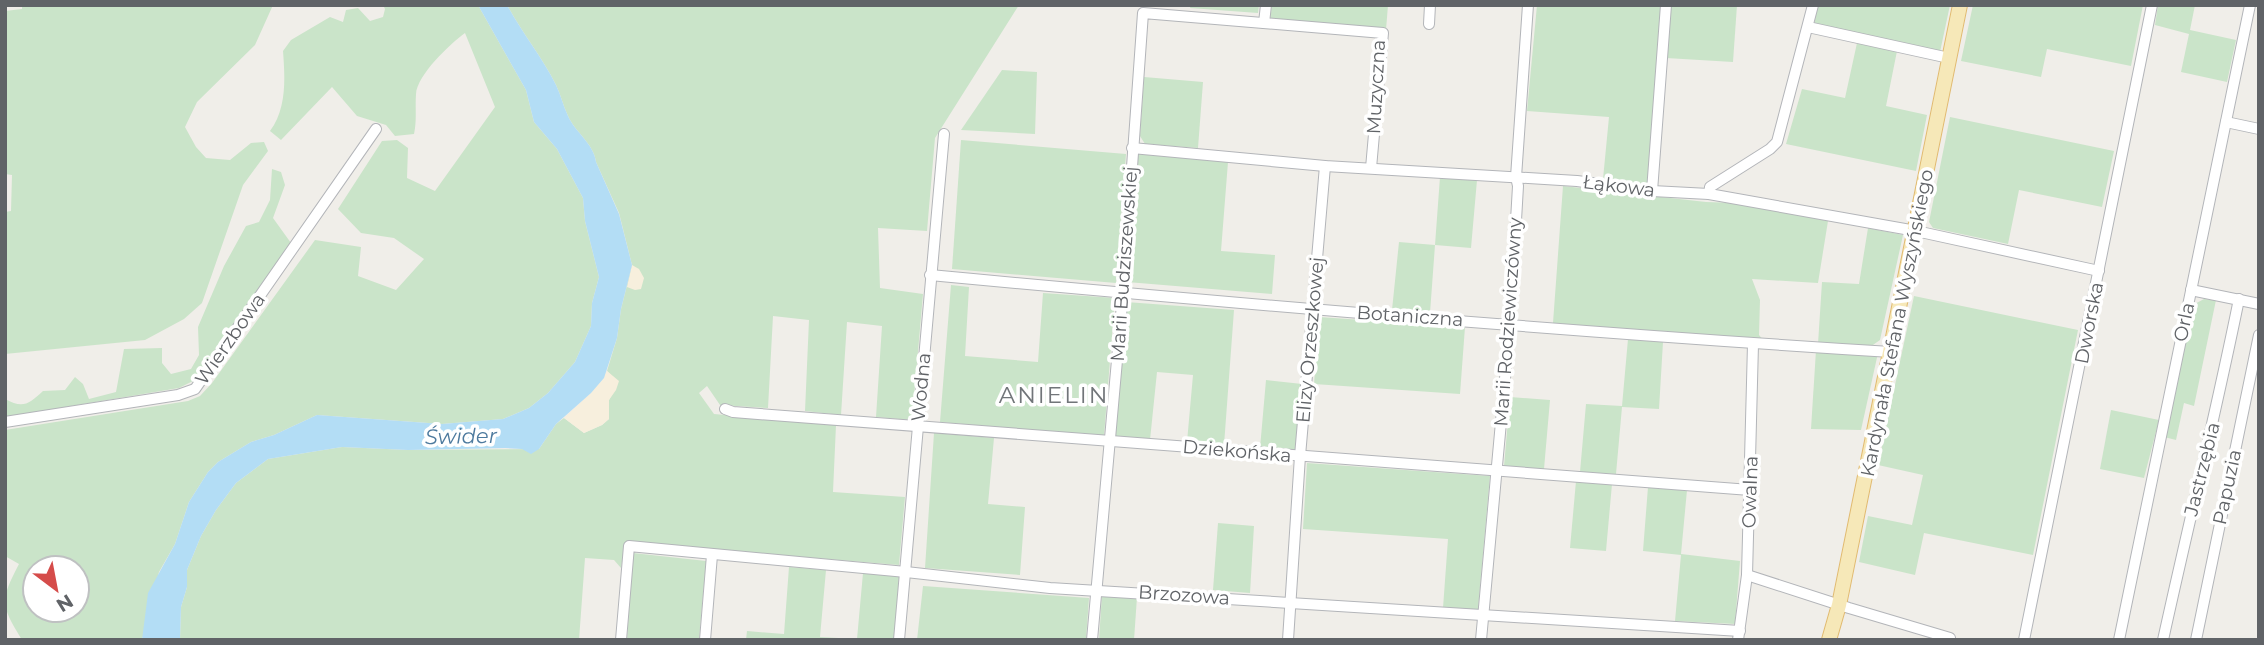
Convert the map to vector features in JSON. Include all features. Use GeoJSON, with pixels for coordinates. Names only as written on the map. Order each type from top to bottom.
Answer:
{"type":"FeatureCollection","features":[{"type":"Feature","properties":{"kind":"main road","name":"Kardynała Stefana Wyszyńskiego"},"geometry":{"type":"LineString","coordinates":[[1829,640],[1839,605],[1916,232],[1960,5]]}},
{"type":"Feature","properties":{"kind":"street"},"geometry":{"type":"LineString","coordinates":[[1264,23],[1266,5]]}},
{"type":"Feature","properties":{"kind":"street"},"geometry":{"type":"LineString","coordinates":[[1429,24],[1430,5]]}},
{"type":"Feature","properties":{"kind":"street","name":"Marii Rodziewiczówny"},"geometry":{"type":"LineString","coordinates":[[1481,640],[1510,324],[1518,186],[1516,177],[1528,5]]}},
{"type":"Feature","properties":{"kind":"street"},"geometry":{"type":"LineString","coordinates":[[1653,191],[1666,5]]}},
{"type":"Feature","properties":{"kind":"street"},"geometry":{"type":"LineString","coordinates":[[1709,194],[1710,187],[1777,142],[1813,5]]}},
{"type":"Feature","properties":{"kind":"street","name":"Dworska"},"geometry":{"type":"LineString","coordinates":[[2024,640],[2151,5]]}},
{"type":"Feature","properties":{"kind":"street","name":"Orla"},"geometry":{"type":"LineString","coordinates":[[2119,640],[2226,122],[2252,10]]}},
{"type":"Feature","properties":{"kind":"street","name":"Muzyczna"},"geometry":{"type":"LineString","coordinates":[[1143,13],[1383,33],[1371,169]]}},
{"type":"Feature","properties":{"kind":"street","name":"Marii Budziszewskiej"},"geometry":{"type":"LineString","coordinates":[[1092,640],[1123,293],[1143,13]]}},
{"type":"Feature","properties":{"kind":"street"},"geometry":{"type":"LineString","coordinates":[[1808,27],[1949,58]]}},
{"type":"Feature","properties":{"kind":"street"},"geometry":{"type":"LineString","coordinates":[[2226,122],[2259,129]]}},
{"type":"Feature","properties":{"kind":"street","name":"Wierzbowa"},"geometry":{"type":"LineString","coordinates":[[5,422],[177,395],[195,389],[376,129]]}},
{"type":"Feature","properties":{"kind":"street","name":"Wodna"},"geometry":{"type":"LineString","coordinates":[[899,640],[944,134]]}},
{"type":"Feature","properties":{"kind":"street","name":"Łąkowa"},"geometry":{"type":"LineString","coordinates":[[1132,148],[1325,166],[1577,181],[1653,191],[1709,194],[1916,232],[2099,271]]}},
{"type":"Feature","properties":{"kind":"street","name":"Elizy Orzeszkowej"},"geometry":{"type":"LineString","coordinates":[[1288,640],[1300,456],[1325,166]]}},
{"type":"Feature","properties":{"kind":"street","name":"Botaniczna"},"geometry":{"type":"LineString","coordinates":[[930,275],[1313,309],[1753,344],[1891,352]]}},
{"type":"Feature","properties":{"kind":"street"},"geometry":{"type":"LineString","coordinates":[[2191,290],[2259,304]]}},
{"type":"Feature","properties":{"kind":"street","name":"Jastrzębia"},"geometry":{"type":"LineString","coordinates":[[2163,640],[2195,492],[2213,427],[2239,299]]}},
{"type":"Feature","properties":{"kind":"street","name":"Papuzia"},"geometry":{"type":"LineString","coordinates":[[2196,640],[2259,335]]}},
{"type":"Feature","properties":{"kind":"street","name":"Owalna"},"geometry":{"type":"LineString","coordinates":[[1739,635],[1747,575],[1753,344]]}},
{"type":"Feature","properties":{"kind":"street","name":"Dziekońska"},"geometry":{"type":"LineString","coordinates":[[725,409],[733,412],[1750,490]]}},
{"type":"Feature","properties":{"kind":"street","name":"Brzozowa"},"geometry":{"type":"LineString","coordinates":[[621,640],[629,546],[1050,588],[1291,602],[1739,635]]}},
{"type":"Feature","properties":{"kind":"street"},"geometry":{"type":"LineString","coordinates":[[705,640],[712,555]]}},
{"type":"Feature","properties":{"kind":"street"},"geometry":{"type":"LineString","coordinates":[[1747,575],[1950,638]]}},
{"type":"Feature","properties":{"kind":"green space"},"geometry":{"type":"Polygon","coordinates":[[[22,5],[273,5],[255,45],[197,102],[185,127],[196,147],[206,158],[230,160],[251,143],[264,142],[268,151],[243,185],[202,303],[184,319],[145,340],[5,354],[5,212],[11,211],[12,175],[5,174],[5,11],[22,9],[22,5]]]}},
{"type":"Feature","properties":{"kind":"green space"},"geometry":{"type":"Polygon","coordinates":[[[383,5],[478,5],[526,90],[534,122],[557,149],[583,198],[585,221],[599,277],[592,303],[591,326],[575,362],[548,393],[529,408],[503,419],[442,424],[317,415],[274,435],[251,442],[218,462],[208,472],[189,502],[175,544],[159,572],[142,640],[22,640],[6,610],[5,602],[8,586],[19,564],[5,556],[5,430],[188,401],[200,396],[315,240],[361,247],[358,276],[396,290],[424,259],[394,238],[361,233],[338,209],[382,141],[397,140],[408,148],[407,178],[435,191],[495,107],[465,33],[443,52],[422,78],[416,94],[414,134],[395,136],[386,125],[357,116],[332,87],[281,140],[270,131],[282,103],[283,51],[291,40],[330,17],[343,22],[346,10],[358,8],[370,21],[383,17],[383,5]]]}},
{"type":"Feature","properties":{"kind":"green space"},"geometry":{"type":"Polygon","coordinates":[[[507,5],[1019,5],[935,138],[927,231],[878,228],[880,288],[923,294],[912,420],[876,417],[882,326],[847,322],[841,415],[805,411],[809,320],[773,316],[768,408],[720,405],[707,386],[699,393],[714,414],[836,425],[833,492],[905,497],[899,565],[625,542],[621,568],[614,560],[585,558],[579,640],[180,640],[181,607],[187,587],[187,570],[201,536],[236,483],[268,459],[342,447],[408,450],[539,449],[556,424],[564,418],[584,433],[609,419],[609,400],[618,382],[607,371],[617,338],[632,265],[619,213],[592,149],[571,122],[558,89],[507,5]]]}},
{"type":"Feature","properties":{"kind":"green space"},"geometry":{"type":"Polygon","coordinates":[[[1191,5],[1259,5],[1258,13],[1190,8],[1191,5]]]}},
{"type":"Feature","properties":{"kind":"green space"},"geometry":{"type":"Polygon","coordinates":[[[1272,5],[1388,5],[1386,30],[1270,21],[1272,5]]]}},
{"type":"Feature","properties":{"kind":"green space"},"geometry":{"type":"Polygon","coordinates":[[[1537,5],[1661,5],[1649,184],[1603,179],[1609,117],[1527,111],[1537,5]]]}},
{"type":"Feature","properties":{"kind":"green space"},"geometry":{"type":"Polygon","coordinates":[[[1670,5],[1737,5],[1733,62],[1666,58],[1670,5]]]}},
{"type":"Feature","properties":{"kind":"green space"},"geometry":{"type":"Polygon","coordinates":[[[1818,5],[1950,5],[1940,52],[1814,25],[1818,5]]]}},
{"type":"Feature","properties":{"kind":"green space"},"geometry":{"type":"Polygon","coordinates":[[[1973,5],[2143,5],[2131,66],[2047,49],[2041,77],[1961,61],[1973,5]]]}},
{"type":"Feature","properties":{"kind":"green space"},"geometry":{"type":"Polygon","coordinates":[[[2158,5],[2195,5],[2190,30],[2236,40],[2227,82],[2181,72],[2189,34],[2155,25],[2158,5]]]}},
{"type":"Feature","properties":{"kind":"green space"},"geometry":{"type":"Polygon","coordinates":[[[1857,43],[1897,51],[1886,106],[1927,115],[1916,171],[1786,144],[1802,89],[1845,98],[1857,43]]]}},
{"type":"Feature","properties":{"kind":"green space"},"geometry":{"type":"Polygon","coordinates":[[[1002,70],[1037,72],[1035,134],[961,130],[1002,70]]]}},
{"type":"Feature","properties":{"kind":"green space"},"geometry":{"type":"Polygon","coordinates":[[[1144,77],[1203,82],[1198,148],[1145,144],[1140,136],[1144,77]]]}},
{"type":"Feature","properties":{"kind":"green space"},"geometry":{"type":"Polygon","coordinates":[[[1950,117],[2114,151],[2102,207],[2019,190],[2008,244],[1933,228],[1929,222],[1950,117]]]}},
{"type":"Feature","properties":{"kind":"green space"},"geometry":{"type":"Polygon","coordinates":[[[961,140],[1126,154],[1116,283],[952,269],[961,140]]]}},
{"type":"Feature","properties":{"kind":"green space"},"geometry":{"type":"Polygon","coordinates":[[[1137,154],[1228,162],[1221,251],[1275,255],[1272,294],[1127,282],[1137,154]]]}},
{"type":"Feature","properties":{"kind":"green space"},"geometry":{"type":"Polygon","coordinates":[[[272,169],[281,172],[285,185],[273,218],[291,243],[193,381],[179,388],[6,417],[5,399],[26,404],[43,391],[65,390],[75,377],[83,384],[89,399],[116,392],[124,349],[162,348],[162,363],[171,374],[191,369],[199,355],[198,327],[224,266],[246,226],[259,222],[270,200],[272,169]]]}},
{"type":"Feature","properties":{"kind":"green space"},"geometry":{"type":"Polygon","coordinates":[[[1440,177],[1477,180],[1471,248],[1435,245],[1440,177]]]}},
{"type":"Feature","properties":{"kind":"green space"},"geometry":{"type":"Polygon","coordinates":[[[1563,186],[1737,203],[1828,221],[1818,283],[1752,279],[1760,300],[1759,335],[1765,342],[1553,323],[1563,186]]]}},
{"type":"Feature","properties":{"kind":"green space"},"geometry":{"type":"Polygon","coordinates":[[[1868,228],[1903,235],[1880,340],[1870,347],[1818,344],[1822,282],[1859,284],[1868,228]]]}},
{"type":"Feature","properties":{"kind":"green space"},"geometry":{"type":"Polygon","coordinates":[[[1399,242],[1435,245],[1430,313],[1392,310],[1399,242]]]}},
{"type":"Feature","properties":{"kind":"green space"},"geometry":{"type":"Polygon","coordinates":[[[951,285],[969,287],[965,356],[1038,362],[1043,293],[1115,298],[1104,436],[940,422],[951,285]]]}},
{"type":"Feature","properties":{"kind":"green space"},"geometry":{"type":"Polygon","coordinates":[[[1914,296],[2078,330],[2033,555],[1924,533],[1915,575],[1859,562],[1868,516],[1912,525],[1923,475],[1878,465],[1914,296]]]}},
{"type":"Feature","properties":{"kind":"green space"},"geometry":{"type":"Polygon","coordinates":[[[2204,299],[2216,300],[2194,406],[2184,403],[2176,440],[2164,437],[2191,306],[2204,299]]]}},
{"type":"Feature","properties":{"kind":"green space"},"geometry":{"type":"Polygon","coordinates":[[[1126,302],[1234,310],[1224,445],[1187,442],[1193,375],[1157,372],[1150,440],[1114,437],[1126,302]]]}},
{"type":"Feature","properties":{"kind":"green space"},"geometry":{"type":"Polygon","coordinates":[[[1319,317],[1465,327],[1460,394],[1314,384],[1319,317]]]}},
{"type":"Feature","properties":{"kind":"green space"},"geometry":{"type":"Polygon","coordinates":[[[1628,339],[1663,342],[1659,409],[1622,407],[1616,474],[1580,472],[1586,404],[1622,406],[1628,339]]]}},
{"type":"Feature","properties":{"kind":"green space"},"geometry":{"type":"Polygon","coordinates":[[[1816,350],[1878,353],[1861,430],[1811,429],[1816,350]]]}},
{"type":"Feature","properties":{"kind":"green space"},"geometry":{"type":"Polygon","coordinates":[[[1266,380],[1302,384],[1297,450],[1260,448],[1266,380]]]}},
{"type":"Feature","properties":{"kind":"green space"},"geometry":{"type":"Polygon","coordinates":[[[1510,397],[1550,400],[1544,469],[1504,466],[1510,397]]]}},
{"type":"Feature","properties":{"kind":"green space"},"geometry":{"type":"Polygon","coordinates":[[[2111,410],[2159,420],[2144,478],[2100,469],[2111,410]]]}},
{"type":"Feature","properties":{"kind":"green space"},"geometry":{"type":"Polygon","coordinates":[[[934,433],[994,438],[988,504],[1025,507],[1020,575],[925,568],[934,433]]]}},
{"type":"Feature","properties":{"kind":"green space"},"geometry":{"type":"Polygon","coordinates":[[[1307,463],[1490,476],[1478,610],[1443,608],[1448,539],[1303,529],[1307,463]]]}},
{"type":"Feature","properties":{"kind":"green space"},"geometry":{"type":"Polygon","coordinates":[[[1576,481],[1612,484],[1606,551],[1570,548],[1576,481]]]}},
{"type":"Feature","properties":{"kind":"green space"},"geometry":{"type":"Polygon","coordinates":[[[1648,487],[1687,490],[1681,554],[1740,561],[1735,624],[1675,621],[1681,555],[1643,551],[1648,487]]]}},
{"type":"Feature","properties":{"kind":"green space"},"geometry":{"type":"Polygon","coordinates":[[[1218,523],[1254,526],[1250,593],[1213,590],[1218,523]]]}},
{"type":"Feature","properties":{"kind":"green space"},"geometry":{"type":"Polygon","coordinates":[[[633,553],[706,561],[699,640],[627,640],[633,553]]]}},
{"type":"Feature","properties":{"kind":"green space"},"geometry":{"type":"Polygon","coordinates":[[[789,567],[826,570],[820,637],[857,639],[863,573],[899,576],[894,640],[746,640],[747,631],[784,634],[789,567]]]}},
{"type":"Feature","properties":{"kind":"green space"},"geometry":{"type":"Polygon","coordinates":[[[923,586],[1089,598],[1086,640],[917,640],[923,586]]]}},
{"type":"Feature","properties":{"kind":"green space"},"geometry":{"type":"Polygon","coordinates":[[[1102,594],[1137,597],[1134,640],[1099,640],[1102,594]]]}},
{"type":"Feature","properties":{"kind":"sand"},"geometry":{"type":"Polygon","coordinates":[[[632,265],[639,269],[644,278],[641,289],[627,287],[632,265]]]}},
{"type":"Feature","properties":{"kind":"sand"},"geometry":{"type":"Polygon","coordinates":[[[607,371],[619,381],[609,400],[609,419],[584,433],[564,418],[591,393],[607,371]]]}},
{"type":"Feature","properties":{"kind":"water","name":"Świder"},"geometry":{"type":"Polygon","coordinates":[[[478,5],[507,5],[558,89],[571,122],[592,149],[619,214],[632,265],[617,338],[604,378],[556,424],[539,449],[531,454],[522,449],[505,448],[408,450],[342,447],[268,459],[236,483],[201,536],[187,570],[187,587],[181,607],[180,640],[142,640],[148,593],[175,544],[189,502],[208,472],[218,462],[251,442],[274,435],[317,415],[442,424],[503,419],[529,408],[548,393],[575,362],[591,326],[592,303],[599,277],[585,221],[583,198],[557,149],[534,122],[526,90],[478,5]]]}},
{"type":"Feature","properties":{"kind":"district","name":"ANIELIN"},"geometry":{"type":"Point","coordinates":[1054,395]}}]}
